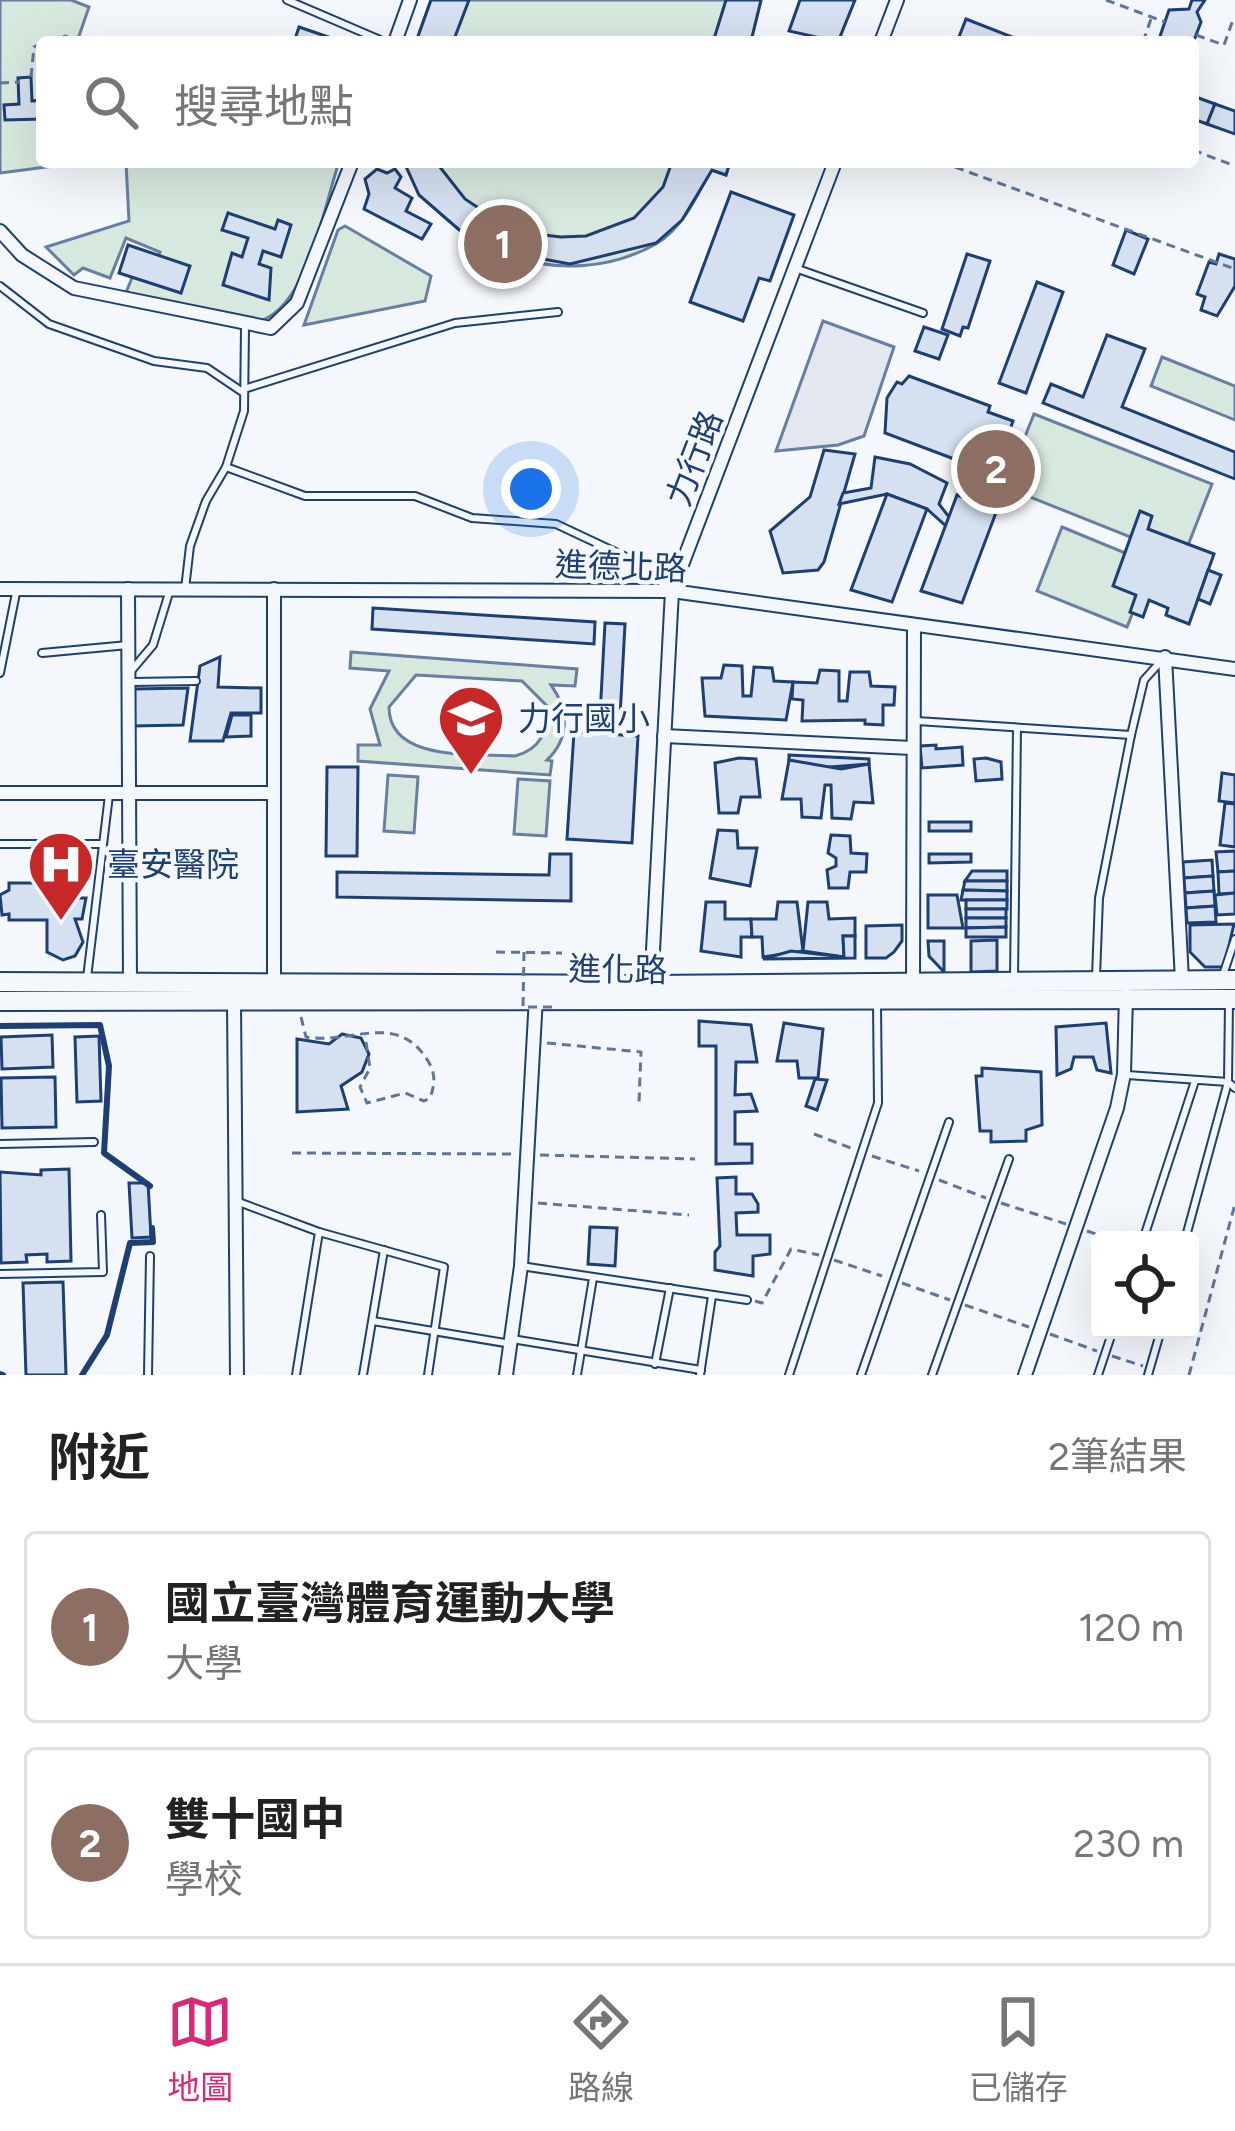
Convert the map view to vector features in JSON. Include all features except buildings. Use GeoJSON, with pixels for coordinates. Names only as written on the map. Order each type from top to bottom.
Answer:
{"type":"FeatureCollection","features":[{"type":"Feature","properties":{"kind":"main road","name":"進化路"},"geometry":{"type":"LineString","coordinates":[[650,993],[913,982],[1096,981],[1126,989],[1182,980],[1230,989]]}},
{"type":"Feature","properties":{"kind":"main road","name":"進化路"},"geometry":{"type":"LineString","coordinates":[[0,982],[274,983],[877,998],[1230,989]]}},
{"type":"Feature","properties":{"kind":"main road","name":"進化路"},"geometry":{"type":"LineString","coordinates":[[0,1001],[299,1000],[536,990]]}},
{"type":"Feature","properties":{"kind":"street"},"geometry":{"type":"LineString","coordinates":[[397,36],[410,0]]}},
{"type":"Feature","properties":{"kind":"street"},"geometry":{"type":"LineString","coordinates":[[883,36],[897,0]]}},
{"type":"Feature","properties":{"kind":"street"},"geometry":{"type":"LineString","coordinates":[[0,231],[22,255],[74,288],[245,327],[271,328],[298,303],[350,168]]}},
{"type":"Feature","properties":{"kind":"street","name":"力行路"},"geometry":{"type":"LineString","coordinates":[[650,993],[672,591],[833,168]]}},
{"type":"Feature","properties":{"kind":"street","name":"進德北路"},"geometry":{"type":"LineString","coordinates":[[0,589],[672,591],[1235,668]]}},
{"type":"Feature","properties":{"kind":"street"},"geometry":{"type":"LineString","coordinates":[[237,1375],[234,1001],[274,983],[274,589]]}},
{"type":"Feature","properties":{"kind":"street"},"geometry":{"type":"LineString","coordinates":[[128,590],[130,982]]}},
{"type":"Feature","properties":{"kind":"street"},"geometry":{"type":"LineString","coordinates":[[913,982],[914,625]]}},
{"type":"Feature","properties":{"kind":"street"},"geometry":{"type":"LineString","coordinates":[[1165,657],[1182,980]]}},
{"type":"Feature","properties":{"kind":"street"},"geometry":{"type":"LineString","coordinates":[[664,736],[912,748]]}},
{"type":"Feature","properties":{"kind":"street"},"geometry":{"type":"LineString","coordinates":[[0,793],[272,793]]}},
{"type":"Feature","properties":{"kind":"street"},"geometry":{"type":"LineString","coordinates":[[1025,1375],[1124,1074],[1126,989]]}},
{"type":"Feature","properties":{"kind":"street"},"geometry":{"type":"LineString","coordinates":[[506,1375],[521,1266],[536,990]]}},
{"type":"Feature","properties":{"kind":"lane"},"geometry":{"type":"LineString","coordinates":[[287,0],[372,36]]}},
{"type":"Feature","properties":{"kind":"lane"},"geometry":{"type":"LineString","coordinates":[[795,268],[922,313]]}},
{"type":"Feature","properties":{"kind":"lane"},"geometry":{"type":"LineString","coordinates":[[0,286],[49,324],[154,362],[207,368],[244,391],[455,323],[558,312]]}},
{"type":"Feature","properties":{"kind":"lane"},"geometry":{"type":"LineString","coordinates":[[128,678],[153,645],[178,589],[206,501],[226,467],[244,391],[245,327]]}},
{"type":"Feature","properties":{"kind":"lane"},"geometry":{"type":"LineString","coordinates":[[226,467],[305,496],[415,496],[472,518],[556,524],[639,562],[672,591]]}},
{"type":"Feature","properties":{"kind":"lane"},"geometry":{"type":"LineString","coordinates":[[0,673],[17,589]]}},
{"type":"Feature","properties":{"kind":"lane"},"geometry":{"type":"LineString","coordinates":[[42,653],[128,645]]}},
{"type":"Feature","properties":{"kind":"lane"},"geometry":{"type":"LineString","coordinates":[[1096,981],[1099,898],[1131,735],[1144,680],[1165,657]]}},
{"type":"Feature","properties":{"kind":"lane"},"geometry":{"type":"LineString","coordinates":[[128,678],[196,681]]}},
{"type":"Feature","properties":{"kind":"lane"},"geometry":{"type":"LineString","coordinates":[[913,721],[1131,735]]}},
{"type":"Feature","properties":{"kind":"lane"},"geometry":{"type":"LineString","coordinates":[[1014,982],[1017,728]]}},
{"type":"Feature","properties":{"kind":"lane"},"geometry":{"type":"LineString","coordinates":[[87,982],[109,793]]}},
{"type":"Feature","properties":{"kind":"lane"},"geometry":{"type":"LineString","coordinates":[[0,844],[102,844]]}},
{"type":"Feature","properties":{"kind":"lane"},"geometry":{"type":"LineString","coordinates":[[1188,1231],[1232,1085],[1230,989],[1235,939]]}},
{"type":"Feature","properties":{"kind":"lane"},"geometry":{"type":"LineString","coordinates":[[789,1375],[878,1103],[877,998]]}},
{"type":"Feature","properties":{"kind":"lane"},"geometry":{"type":"LineString","coordinates":[[1124,1074],[1232,1085]]}},
{"type":"Feature","properties":{"kind":"lane"},"geometry":{"type":"LineString","coordinates":[[1146,1231],[1195,1081]]}},
{"type":"Feature","properties":{"kind":"lane"},"geometry":{"type":"LineString","coordinates":[[861,1375],[949,1122]]}},
{"type":"Feature","properties":{"kind":"lane"},"geometry":{"type":"LineString","coordinates":[[0,1144],[94,1142]]}},
{"type":"Feature","properties":{"kind":"lane"},"geometry":{"type":"LineString","coordinates":[[932,1375],[1009,1159]]}},
{"type":"Feature","properties":{"kind":"lane"},"geometry":{"type":"LineString","coordinates":[[232,1200],[319,1232],[444,1267],[428,1375]]}},
{"type":"Feature","properties":{"kind":"lane"},"geometry":{"type":"LineString","coordinates":[[0,1274],[103,1272],[101,1215]]}},
{"type":"Feature","properties":{"kind":"lane"},"geometry":{"type":"LineString","coordinates":[[296,1375],[319,1232]]}},
{"type":"Feature","properties":{"kind":"lane"},"geometry":{"type":"LineString","coordinates":[[363,1375],[384,1250]]}},
{"type":"Feature","properties":{"kind":"lane"},"geometry":{"type":"LineString","coordinates":[[148,1375],[150,1256]]}},
{"type":"Feature","properties":{"kind":"lane"},"geometry":{"type":"LineString","coordinates":[[521,1266],[747,1300]]}},
{"type":"Feature","properties":{"kind":"lane"},"geometry":{"type":"LineString","coordinates":[[578,1375],[594,1276]]}},
{"type":"Feature","properties":{"kind":"lane"},"geometry":{"type":"LineString","coordinates":[[656,1364],[670,1288]]}},
{"type":"Feature","properties":{"kind":"lane"},"geometry":{"type":"LineString","coordinates":[[373,1321],[700,1372],[712,1295]]}},
{"type":"Feature","properties":{"kind":"lane"},"geometry":{"type":"LineString","coordinates":[[1098,1375],[1110,1339]]}},
{"type":"Feature","properties":{"kind":"lane"},"geometry":{"type":"LineString","coordinates":[[1149,1371],[1158,1339]]}},
{"type":"Feature","properties":{"kind":"lane"},"geometry":{"type":"LineString","coordinates":[[642,1375],[644,1362]]}},
{"type":"Feature","properties":{"kind":"path"},"geometry":{"type":"LineString","coordinates":[[1106,0],[1165,22]]}},
{"type":"Feature","properties":{"kind":"path"},"geometry":{"type":"LineString","coordinates":[[1145,36],[1152,17]]}},
{"type":"Feature","properties":{"kind":"path"},"geometry":{"type":"LineString","coordinates":[[1196,35],[1224,44],[1234,17]]}},
{"type":"Feature","properties":{"kind":"path"},"geometry":{"type":"LineString","coordinates":[[32,77],[36,46]]}},
{"type":"Feature","properties":{"kind":"path"},"geometry":{"type":"LineString","coordinates":[[0,83],[19,82]]}},
{"type":"Feature","properties":{"kind":"path"},"geometry":{"type":"LineString","coordinates":[[1199,152],[1235,166]]}},
{"type":"Feature","properties":{"kind":"path"},"geometry":{"type":"LineString","coordinates":[[957,168],[1235,269]]}},
{"type":"Feature","properties":{"kind":"path"},"geometry":{"type":"LineString","coordinates":[[496,952],[562,953]]}},
{"type":"Feature","properties":{"kind":"path"},"geometry":{"type":"LineString","coordinates":[[524,952],[523,1007],[556,1007]]}},
{"type":"Feature","properties":{"kind":"path"},"geometry":{"type":"LineString","coordinates":[[299,1000],[306,1037],[346,1032],[365,1036],[393,1030],[416,1043],[432,1068],[430,1098],[424,1101],[405,1093],[367,1103],[360,1087],[370,1068],[365,1036]]}},
{"type":"Feature","properties":{"kind":"path"},"geometry":{"type":"LineString","coordinates":[[533,1042],[641,1052],[639,1102]]}},
{"type":"Feature","properties":{"kind":"path"},"geometry":{"type":"LineString","coordinates":[[814,1134],[1091,1232]]}},
{"type":"Feature","properties":{"kind":"path"},"geometry":{"type":"LineString","coordinates":[[292,1153],[694,1160]]}},
{"type":"Feature","properties":{"kind":"path"},"geometry":{"type":"LineString","coordinates":[[524,1202],[688,1215]]}},
{"type":"Feature","properties":{"kind":"path"},"geometry":{"type":"LineString","coordinates":[[1189,1375],[1235,1204]]}},
{"type":"Feature","properties":{"kind":"path"},"geometry":{"type":"LineString","coordinates":[[747,1300],[762,1303],[791,1249],[826,1257],[1149,1371]]}},
{"type":"Feature","properties":{"kind":"shaded area"},"geometry":{"type":"Polygon","coordinates":[[[0,0],[71,0],[89,7],[79,36],[36,36],[39,168],[0,173],[0,0]]]}},
{"type":"Feature","properties":{"kind":"shaded area"},"geometry":{"type":"Polygon","coordinates":[[[431,0],[761,0],[752,36],[418,36],[431,0]]]}},
{"type":"Feature","properties":{"kind":"shaded area"},"geometry":{"type":"Polygon","coordinates":[[[126,168],[337,168],[309,260],[283,305],[266,319],[231,322],[125,295],[136,268],[153,270],[160,252],[126,238],[110,278],[83,268],[74,275],[46,247],[129,221],[126,168]]]}},
{"type":"Feature","properties":{"kind":"shaded area"},"geometry":{"type":"Polygon","coordinates":[[[408,168],[728,168],[726,175],[711,170],[688,211],[665,238],[620,259],[584,266],[511,256],[448,220],[423,194],[408,168]]]}},
{"type":"Feature","properties":{"kind":"shaded area"},"geometry":{"type":"Polygon","coordinates":[[[345,226],[431,276],[425,301],[304,325],[338,230],[345,226]]]}},
{"type":"Feature","properties":{"kind":"shaded area"},"geometry":{"type":"Polygon","coordinates":[[[823,321],[894,347],[864,436],[838,445],[776,451],[823,321]]]}},
{"type":"Feature","properties":{"kind":"shaded area"},"geometry":{"type":"Polygon","coordinates":[[[1162,357],[1235,386],[1235,420],[1151,386],[1162,357]]]}},
{"type":"Feature","properties":{"kind":"shaded area"},"geometry":{"type":"Polygon","coordinates":[[[1034,414],[1212,484],[1183,558],[1005,487],[1034,414]]]}},
{"type":"Feature","properties":{"kind":"shaded area"},"geometry":{"type":"Polygon","coordinates":[[[1062,527],[1152,564],[1127,627],[1037,591],[1062,527]]]}},
{"type":"Feature","properties":{"kind":"shaded area"},"geometry":{"type":"Polygon","coordinates":[[[351,652],[577,669],[575,686],[551,685],[564,724],[560,743],[547,760],[552,761],[550,775],[358,761],[358,745],[380,745],[370,709],[389,671],[350,668],[351,652]],[[416,675],[389,707],[393,725],[403,738],[437,751],[524,753],[544,731],[547,706],[522,681],[416,675]]]}},
{"type":"Feature","properties":{"kind":"shaded area"},"geometry":{"type":"Polygon","coordinates":[[[388,775],[418,777],[414,833],[384,831],[388,775]]]}},
{"type":"Feature","properties":{"kind":"shaded area"},"geometry":{"type":"Polygon","coordinates":[[[518,779],[550,781],[546,836],[514,834],[518,779]]]}},
{"type":"Feature","properties":{"kind":"wall"},"geometry":{"type":"LineString","coordinates":[[0,1026],[100,1025],[109,1066],[104,1153],[150,1186]]}},
{"type":"Feature","properties":{"kind":"wall"},"geometry":{"type":"LineString","coordinates":[[82,1375],[107,1335],[130,1243],[153,1242],[152,1228]]}},
{"type":"Feature","properties":{"kind":"place","name":"國立臺灣體育運動大學"},"geometry":{"type":"Point","coordinates":[503,244]}},
{"type":"Feature","properties":{"kind":"place","name":"雙十國中"},"geometry":{"type":"Point","coordinates":[996,469]}},
{"type":"Feature","properties":{"kind":"place","name":"力行國小"},"geometry":{"type":"Point","coordinates":[471,777]}},
{"type":"Feature","properties":{"kind":"place","name":"臺安醫院"},"geometry":{"type":"Point","coordinates":[61,923]}}]}
